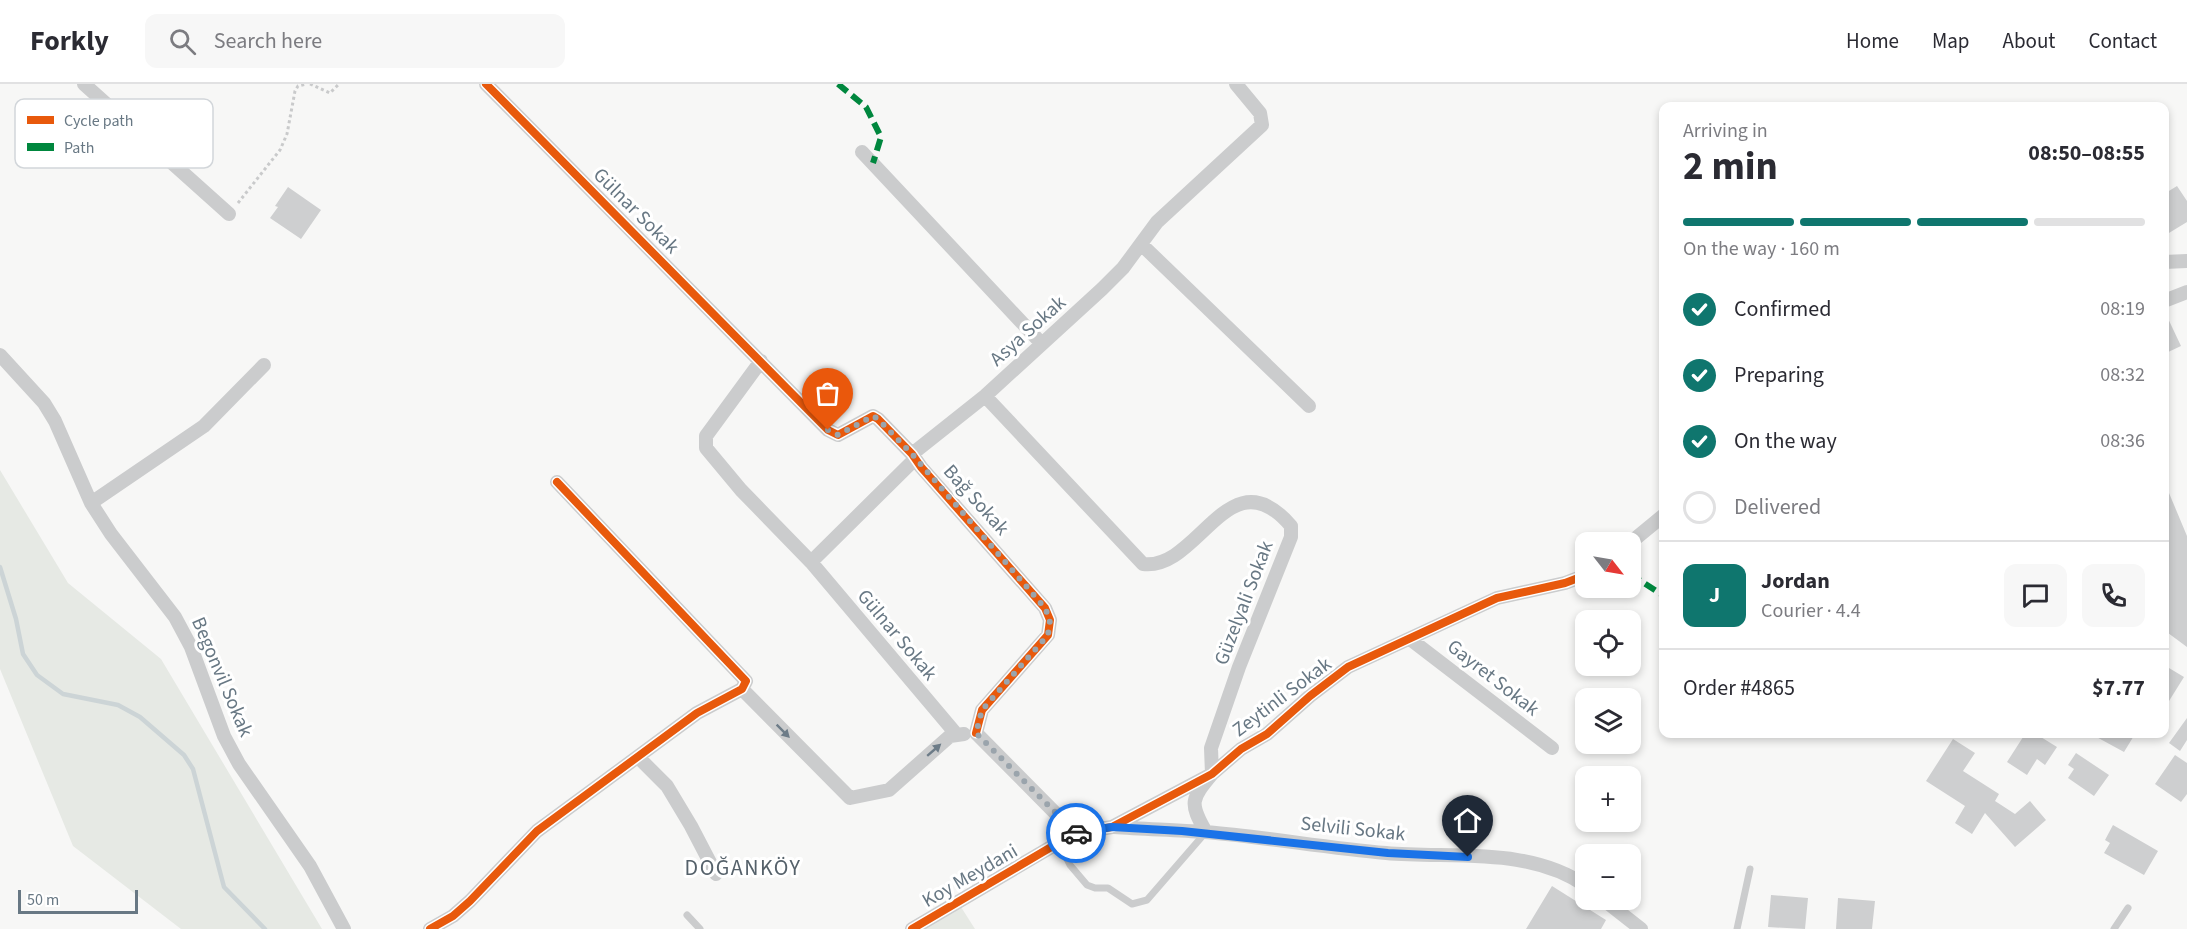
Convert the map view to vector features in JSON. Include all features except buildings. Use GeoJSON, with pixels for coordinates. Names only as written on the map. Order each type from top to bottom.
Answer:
{"type":"FeatureCollection","features":[{"type":"Feature","properties":{"kind":"street"},"geometry":{"type":"LineString","coordinates":[[84,84],[101,99]]}},
{"type":"Feature","properties":{"kind":"street","name":"Gülnar Sokak"},"geometry":{"type":"LineString","coordinates":[[486,84],[761,361],[706,436],[706,448],[741,490],[810,562],[957,735]]}},
{"type":"Feature","properties":{"kind":"street","name":"Asya Sokak"},"geometry":{"type":"LineString","coordinates":[[810,562],[914,457],[1102,290],[1124,268],[1157,222],[1262,125],[1260,113],[1236,84]]}},
{"type":"Feature","properties":{"kind":"street"},"geometry":{"type":"LineString","coordinates":[[862,152],[1042,344]]}},
{"type":"Feature","properties":{"kind":"street"},"geometry":{"type":"LineString","coordinates":[[178,168],[229,214]]}},
{"type":"Feature","properties":{"kind":"street"},"geometry":{"type":"LineString","coordinates":[[1141,244],[1310,406]]}},
{"type":"Feature","properties":{"kind":"street"},"geometry":{"type":"LineString","coordinates":[[2169,262],[2187,261]]}},
{"type":"Feature","properties":{"kind":"street"},"geometry":{"type":"LineString","coordinates":[[2175,300],[2187,292]]}},
{"type":"Feature","properties":{"kind":"street","name":"Begonvil Sokak"},"geometry":{"type":"LineString","coordinates":[[0,355],[44,403],[55,421],[91,503],[111,534],[175,617],[191,647],[224,736],[239,764],[310,866],[344,929]]}},
{"type":"Feature","properties":{"kind":"street","name":"Bağ Sokak"},"geometry":{"type":"LineString","coordinates":[[761,361],[828,430],[838,435],[873,416],[914,457],[1045,608],[1050,620],[1048,635],[982,710],[976,733]]}},
{"type":"Feature","properties":{"kind":"street"},"geometry":{"type":"LineString","coordinates":[[91,503],[204,426],[264,364]]}},
{"type":"Feature","properties":{"kind":"street","name":"Güzelyali Sokak"},"geometry":{"type":"LineString","coordinates":[[985,396],[1143,564],[1154,565],[1163,562],[1189,543],[1216,518],[1232,507],[1249,502],[1272,507],[1291,526],[1291,537],[1239,667],[1211,748],[1212,774]]}},
{"type":"Feature","properties":{"kind":"street"},"geometry":{"type":"LineString","coordinates":[[430,929],[453,916],[470,901],[537,831],[697,713],[742,689],[746,681],[557,482]]}},
{"type":"Feature","properties":{"kind":"street"},"geometry":{"type":"LineString","coordinates":[[1641,534],[1659,519]]}},
{"type":"Feature","properties":{"kind":"street","name":"Zeytinli Sokak"},"geometry":{"type":"LineString","coordinates":[[1075,833],[1112,827],[1212,774],[1241,749],[1267,734],[1310,696],[1348,667],[1497,598],[1575,579]]}},
{"type":"Feature","properties":{"kind":"street","name":"Gayret Sokak"},"geometry":{"type":"LineString","coordinates":[[1410,639],[1552,748]]}},
{"type":"Feature","properties":{"kind":"street"},"geometry":{"type":"LineString","coordinates":[[742,689],[850,798],[889,790],[950,736],[976,733],[1075,833]]}},
{"type":"Feature","properties":{"kind":"street"},"geometry":{"type":"LineString","coordinates":[[639,757],[667,786],[716,874]]}},
{"type":"Feature","properties":{"kind":"street"},"geometry":{"type":"LineString","coordinates":[[1206,832],[1195,813],[1196,794],[1212,774]]}},
{"type":"Feature","properties":{"kind":"street","name":"Selvili Sokak"},"geometry":{"type":"LineString","coordinates":[[1112,827],[1206,832],[1388,853],[1509,859],[1537,863],[1561,871],[1575,879]]}},
{"type":"Feature","properties":{"kind":"street","name":"Koy Meydani"},"geometry":{"type":"LineString","coordinates":[[912,929],[1075,833]]}},
{"type":"Feature","properties":{"kind":"street"},"geometry":{"type":"LineString","coordinates":[[1616,910],[1640,929]]}},
{"type":"Feature","properties":{"kind":"lane"},"geometry":{"type":"LineString","coordinates":[[1059,843],[1070,865],[1087,885],[1095,888],[1108,888],[1132,904],[1147,900],[1206,832]]}},
{"type":"Feature","properties":{"kind":"lane"},"geometry":{"type":"LineString","coordinates":[[1737,929],[1750,868]]}},
{"type":"Feature","properties":{"kind":"lane"},"geometry":{"type":"LineString","coordinates":[[2114,929],[2128,908]]}},
{"type":"Feature","properties":{"kind":"lane"},"geometry":{"type":"LineString","coordinates":[[687,915],[700,929]]}},
{"type":"Feature","properties":{"kind":"path"},"geometry":{"type":"LineString","coordinates":[[229,214],[280,150],[287,134],[298,85],[308,84],[330,93],[339,84]]}},
{"type":"Feature","properties":{"kind":"shaded area"},"geometry":{"type":"Polygon","coordinates":[[[0,470],[68,583],[161,659],[322,929],[181,929],[73,846],[0,669],[0,470]]]}},
{"type":"Feature","properties":{"kind":"shaded area"},"geometry":{"type":"Polygon","coordinates":[[[961,907],[975,929],[919,929],[961,907]]]}},
{"type":"Feature","properties":{"kind":"waterway"},"geometry":{"type":"LineString","coordinates":[[0,567],[16,619],[23,654],[37,675],[63,694],[118,705],[140,717],[184,755],[193,769],[224,887],[265,929]]}},
{"type":"Feature","properties":{"kind":"marked path"},"geometry":{"type":"LineString","coordinates":[[838,84],[866,107],[881,137],[873,163]]}},
{"type":"Feature","properties":{"kind":"marked path"},"geometry":{"type":"LineString","coordinates":[[1641,581],[1659,593]]}},
{"type":"Feature","properties":{"kind":"cycle path"},"geometry":{"type":"LineString","coordinates":[[486,84],[828,430],[838,435],[873,416],[878,419],[912,454],[1045,608],[1050,620],[1048,635],[982,710],[976,733]]}},
{"type":"Feature","properties":{"kind":"cycle path"},"geometry":{"type":"LineString","coordinates":[[430,929],[453,916],[470,901],[537,831],[697,713],[742,689],[746,681],[557,482]]}},
{"type":"Feature","properties":{"kind":"cycle path"},"geometry":{"type":"LineString","coordinates":[[912,929],[1075,833],[1112,827],[1212,774],[1241,749],[1267,734],[1310,696],[1348,667],[1497,598],[1575,579]]}},
{"type":"Feature","properties":{"kind":"way so far"},"geometry":{"type":"LineString","coordinates":[[828,430],[838,435],[868,418],[873,416],[878,419],[912,454],[1045,608],[1050,620],[1048,635],[1032,656],[982,710],[976,733],[1076,833]]}},
{"type":"Feature","properties":{"kind":"district","name":"DOĞANKÖY"},"geometry":{"type":"Point","coordinates":[743,868]}},
{"type":"Feature","properties":{"kind":"route"},"geometry":{"type":"LineString","coordinates":[[1076,833],[1112,827],[1206,832],[1388,853],[1468,857]]}}]}
